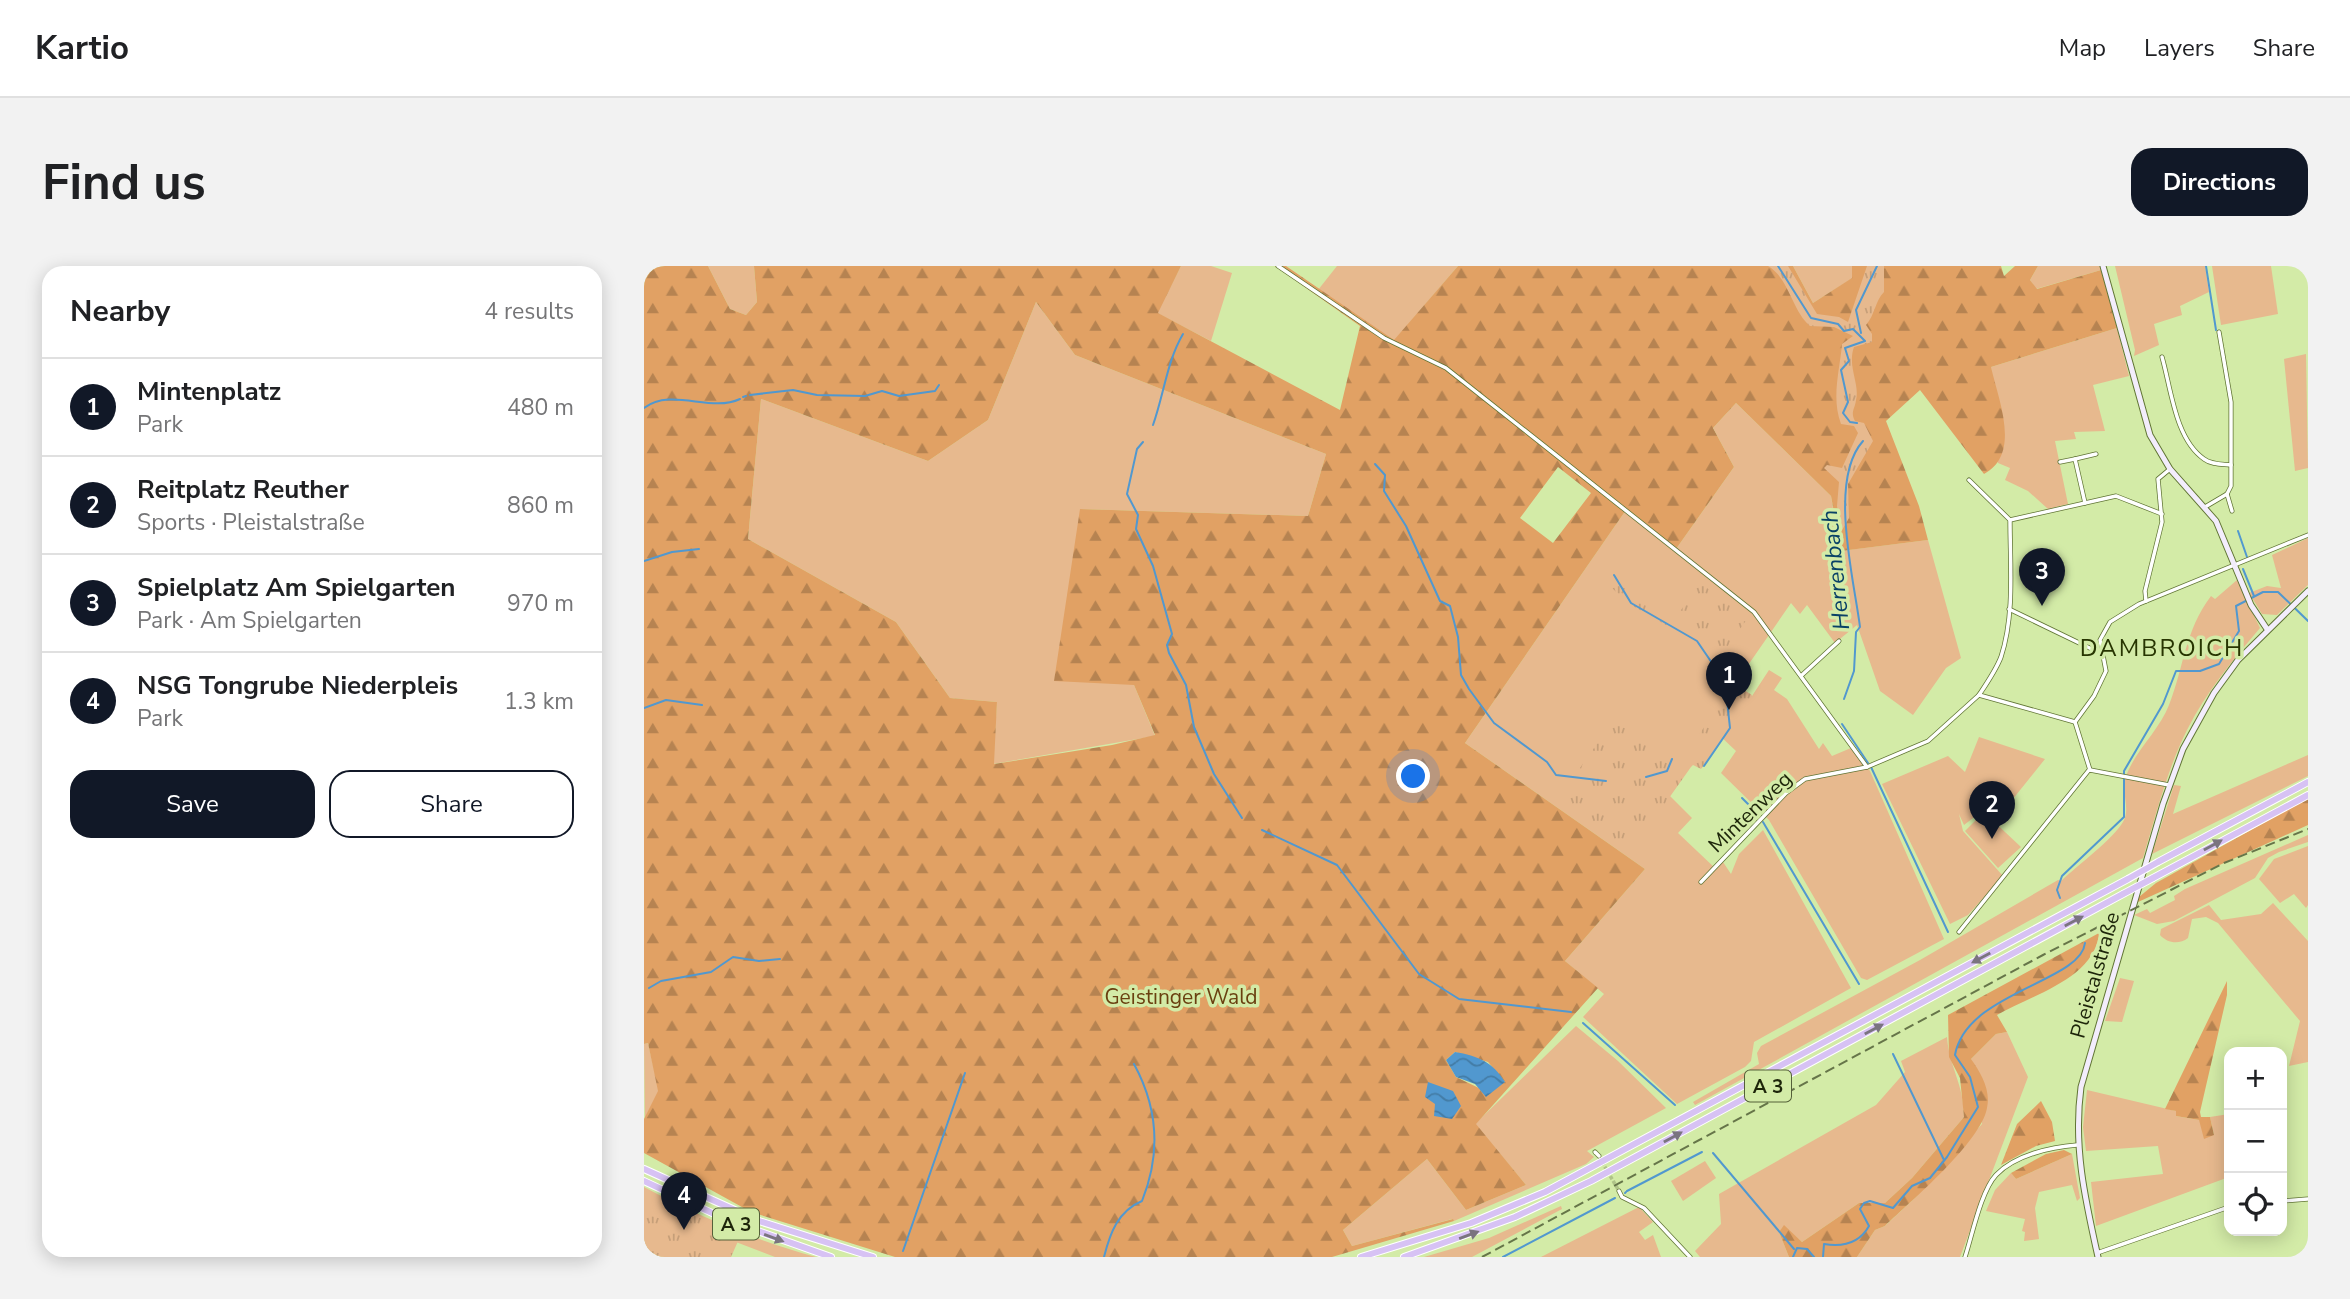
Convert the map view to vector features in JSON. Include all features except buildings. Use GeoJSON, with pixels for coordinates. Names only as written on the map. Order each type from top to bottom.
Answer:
{"type":"FeatureCollection","features":[{"type":"Feature","properties":{"kind":"highway","name":"A 3"},"geometry":{"type":"LineString","coordinates":[[1361,1257],[1471,1223],[1555,1186],[2308,782]]}},
{"type":"Feature","properties":{"kind":"highway","name":"A 3"},"geometry":{"type":"LineString","coordinates":[[1404,1257],[1475,1233],[1561,1196],[2308,794]]}},
{"type":"Feature","properties":{"kind":"highway","name":"A 3"},"geometry":{"type":"LineString","coordinates":[[644,1169],[759,1221],[873,1257]]}},
{"type":"Feature","properties":{"kind":"highway","name":"A 3"},"geometry":{"type":"LineString","coordinates":[[644,1181],[727,1220],[831,1257]]}},
{"type":"Feature","properties":{"kind":"main road"},"geometry":{"type":"LineString","coordinates":[[2103,266],[2150,435],[2170,468],[2205,507],[2223,535],[2250,605],[2267,629]]}},
{"type":"Feature","properties":{"kind":"main road","name":"Pleistalstraße"},"geometry":{"type":"LineString","coordinates":[[2097,1255],[2077,1145],[2083,1071],[2169,785],[2192,729],[2214,693],[2267,629],[2308,591]]}},
{"type":"Feature","properties":{"kind":"street"},"geometry":{"type":"LineString","coordinates":[[1278,266],[1365,326],[1446,368],[1754,612],[1867,767]]}},
{"type":"Feature","properties":{"kind":"street"},"geometry":{"type":"LineString","coordinates":[[2205,507],[2227,494],[2231,486],[2231,402],[2219,332]]}},
{"type":"Feature","properties":{"kind":"street"},"geometry":{"type":"LineString","coordinates":[[2162,357],[2176,409],[2191,444],[2205,460],[2231,465]]}},
{"type":"Feature","properties":{"kind":"street"},"geometry":{"type":"LineString","coordinates":[[2060,461],[2096,454]]}},
{"type":"Feature","properties":{"kind":"street"},"geometry":{"type":"LineString","coordinates":[[2076,459],[2085,503]]}},
{"type":"Feature","properties":{"kind":"street"},"geometry":{"type":"LineString","coordinates":[[2146,601],[2145,592],[2162,514],[2158,479],[2170,468]]}},
{"type":"Feature","properties":{"kind":"street"},"geometry":{"type":"LineString","coordinates":[[1969,480],[2010,520],[2116,496],[2162,514]]}},
{"type":"Feature","properties":{"kind":"street"},"geometry":{"type":"LineString","coordinates":[[2227,494],[2232,510]]}},
{"type":"Feature","properties":{"kind":"street","name":"Mintenweg"},"geometry":{"type":"LineString","coordinates":[[1701,882],[1786,793],[1805,779],[1867,767],[1928,741],[1979,695],[2000,658],[2009,609],[2010,520]]}},
{"type":"Feature","properties":{"kind":"street"},"geometry":{"type":"LineString","coordinates":[[2075,722],[2094,696],[2106,671],[2100,640],[2110,622],[2146,601],[2308,535]]}},
{"type":"Feature","properties":{"kind":"street"},"geometry":{"type":"LineString","coordinates":[[2009,609],[2102,654]]}},
{"type":"Feature","properties":{"kind":"street"},"geometry":{"type":"LineString","coordinates":[[1802,676],[1839,641]]}},
{"type":"Feature","properties":{"kind":"street"},"geometry":{"type":"LineString","coordinates":[[1979,695],[2075,722]]}},
{"type":"Feature","properties":{"kind":"street"},"geometry":{"type":"LineString","coordinates":[[2075,722],[2090,769]]}},
{"type":"Feature","properties":{"kind":"street"},"geometry":{"type":"LineString","coordinates":[[2090,769],[2169,785]]}},
{"type":"Feature","properties":{"kind":"street"},"geometry":{"type":"LineString","coordinates":[[1959,932],[2090,769]]}},
{"type":"Feature","properties":{"kind":"street"},"geometry":{"type":"LineString","coordinates":[[1965,1257],[1987,1191],[1997,1174],[2043,1150],[2077,1145]]}},
{"type":"Feature","properties":{"kind":"street"},"geometry":{"type":"LineString","coordinates":[[1619,1191],[1622,1198],[1631,1199],[1644,1208],[1690,1257]]}},
{"type":"Feature","properties":{"kind":"street"},"geometry":{"type":"LineString","coordinates":[[2287,1201],[2308,1199]]}},
{"type":"Feature","properties":{"kind":"street"},"geometry":{"type":"LineString","coordinates":[[2097,1255],[2224,1209]]}},
{"type":"Feature","properties":{"kind":"green space","name":"Geistinger Wald"},"geometry":{"type":"Polygon","coordinates":[[[644,266],[708,266],[730,309],[746,315],[757,302],[754,266],[1181,266],[1158,313],[1340,410],[1360,326],[1275,266],[1286,266],[1394,340],[1458,266],[1793,266],[1813,303],[1852,278],[1852,266],[2001,266],[2004,276],[2015,266],[2038,266],[2030,280],[2037,289],[2101,270],[2117,328],[1991,367],[2002,410],[2005,440],[1995,465],[1984,474],[1920,390],[1886,421],[1919,506],[1928,540],[1841,551],[1831,496],[1736,403],[1713,428],[1734,467],[1676,549],[1626,510],[1465,743],[1645,869],[1565,961],[1598,988],[1476,1124],[1526,1185],[1466,1210],[1427,1159],[1343,1230],[1352,1246],[1453,1219],[1454,1221],[1332,1257],[895,1257],[751,1212],[644,1153],[644,1119],[658,1091],[648,1043],[644,1044],[644,266]],[[1036,302],[988,420],[928,461],[761,399],[748,539],[896,622],[950,698],[997,702],[994,764],[1112,745],[1155,735],[1134,685],[1054,681],[1080,509],[1308,516],[1326,454],[1075,355],[1036,302]],[[1558,467],[1520,518],[1553,543],[1591,493],[1558,467]],[[1455,1052],[1446,1060],[1456,1077],[1481,1089],[1505,1082],[1488,1062],[1455,1052]]]}},
{"type":"Feature","properties":{"kind":"green space"},"geometry":{"type":"Polygon","coordinates":[[[708,266],[754,266],[757,302],[746,315],[730,309],[708,266]]]}},
{"type":"Feature","properties":{"kind":"green space"},"geometry":{"type":"Polygon","coordinates":[[[1181,266],[1211,266],[1232,273],[1211,341],[1157,313],[1181,266]]]}},
{"type":"Feature","properties":{"kind":"green space"},"geometry":{"type":"Polygon","coordinates":[[[1337,266],[1458,266],[1394,341],[1318,290],[1337,266]]]}},
{"type":"Feature","properties":{"kind":"green space"},"geometry":{"type":"Polygon","coordinates":[[[1768,266],[1788,266],[1817,314],[1839,317],[1848,322],[1867,266],[1884,266],[1884,292],[1866,325],[1872,334],[1872,342],[1854,347],[1852,354],[1857,394],[1853,415],[1855,421],[1864,423],[1873,441],[1848,484],[1849,518],[1841,532],[1837,506],[1839,482],[1824,468],[1827,465],[1842,468],[1858,433],[1854,426],[1841,424],[1837,404],[1842,344],[1853,336],[1834,327],[1810,326],[1799,312],[1781,278],[1768,266]]]}},
{"type":"Feature","properties":{"kind":"green space"},"geometry":{"type":"Polygon","coordinates":[[[1793,266],[1852,266],[1853,278],[1813,303],[1793,266]]]}},
{"type":"Feature","properties":{"kind":"green space"},"geometry":{"type":"Polygon","coordinates":[[[2038,266],[2100,266],[2101,270],[2036,289],[2030,280],[2038,266]]]}},
{"type":"Feature","properties":{"kind":"green space"},"geometry":{"type":"Polygon","coordinates":[[[2115,266],[2205,266],[2209,292],[2180,306],[2182,315],[2154,324],[2159,345],[2134,356],[2135,350],[2115,266]]]}},
{"type":"Feature","properties":{"kind":"green space"},"geometry":{"type":"Polygon","coordinates":[[[2212,266],[2271,266],[2278,314],[2221,325],[2212,266]]]}},
{"type":"Feature","properties":{"kind":"green space"},"geometry":{"type":"Polygon","coordinates":[[[1036,302],[1075,355],[1326,454],[1308,516],[1080,509],[1134,685],[1155,736],[993,764],[997,702],[950,698],[896,622],[748,539],[761,399],[928,461],[988,420],[1036,302]]]}},
{"type":"Feature","properties":{"kind":"green space"},"geometry":{"type":"Polygon","coordinates":[[[2117,328],[2129,376],[2093,385],[2105,431],[2074,432],[2076,439],[2055,441],[2068,504],[2048,509],[2028,491],[2005,480],[2010,468],[1998,463],[1991,367],[2117,328]]]}},
{"type":"Feature","properties":{"kind":"green space"},"geometry":{"type":"Polygon","coordinates":[[[2306,354],[2308,468],[2295,471],[2284,359],[2306,354]]]}},
{"type":"Feature","properties":{"kind":"green space"},"geometry":{"type":"Polygon","coordinates":[[[1736,403],[1831,496],[1840,551],[1928,540],[1961,658],[1946,668],[1913,715],[1880,691],[1857,625],[1835,643],[1807,605],[1800,614],[1791,603],[1735,684],[1752,696],[1769,670],[1782,678],[1774,690],[1787,699],[1819,749],[1823,743],[1832,756],[1851,748],[1870,771],[1944,939],[1867,980],[1861,978],[1769,820],[1721,773],[1736,751],[1717,733],[1668,794],[1692,818],[1678,833],[1716,869],[1723,862],[1731,874],[1739,854],[1763,830],[1851,988],[1754,1042],[1751,1061],[1745,1067],[1677,1104],[1583,1017],[1604,994],[1565,961],[1645,869],[1465,743],[1626,510],[1676,549],[1734,467],[1713,428],[1736,403]]]}},
{"type":"Feature","properties":{"kind":"green space"},"geometry":{"type":"Polygon","coordinates":[[[2308,538],[2308,585],[2277,615],[2262,614],[2249,593],[2267,586],[2281,588],[2272,555],[2308,538]]]}},
{"type":"Feature","properties":{"kind":"green space"},"geometry":{"type":"Polygon","coordinates":[[[1614,571],[1632,597],[1674,620],[1700,583],[1718,596],[1723,589],[1752,612],[1720,657],[1734,684],[1752,695],[1701,769],[1693,765],[1691,767],[1630,853],[1556,802],[1613,721],[1681,761],[1722,701],[1720,679],[1710,659],[1695,642],[1628,603],[1612,588],[1609,575],[1614,571]]]}},
{"type":"Feature","properties":{"kind":"green space"},"geometry":{"type":"Polygon","coordinates":[[[2237,580],[2260,628],[2211,689],[2194,716],[2168,777],[2143,858],[1695,1105],[1693,1102],[1759,1064],[1757,1053],[1761,1046],[1920,960],[2058,880],[2061,881],[2103,844],[2123,822],[2126,806],[2125,779],[2134,760],[2165,715],[2202,609],[2211,596],[2215,599],[2237,580]]]}},
{"type":"Feature","properties":{"kind":"green space"},"geometry":{"type":"Polygon","coordinates":[[[1979,737],[2045,759],[1996,820],[1989,817],[2021,847],[1998,868],[1965,831],[1995,801],[1964,825],[1959,814],[1963,831],[2003,876],[1968,915],[1950,924],[1882,784],[1948,756],[1965,772],[1979,737]]]}},
{"type":"Feature","properties":{"kind":"green space"},"geometry":{"type":"Polygon","coordinates":[[[2308,755],[2308,776],[2152,854],[2174,785],[2181,786],[2173,814],[2308,755]]]}},
{"type":"Feature","properties":{"kind":"green space"},"geometry":{"type":"Polygon","coordinates":[[[2308,798],[2308,825],[2138,902],[2139,897],[2156,883],[2308,798]]]}},
{"type":"Feature","properties":{"kind":"green space"},"geometry":{"type":"Polygon","coordinates":[[[2308,835],[2308,842],[2268,858],[2255,878],[2174,921],[2157,924],[2134,915],[2147,909],[2150,913],[2175,900],[2174,896],[2185,889],[2308,835]]]}},
{"type":"Feature","properties":{"kind":"green space"},"geometry":{"type":"Polygon","coordinates":[[[2308,846],[2308,905],[2306,908],[2294,894],[2280,903],[2259,879],[2274,859],[2308,846]]]}},
{"type":"Feature","properties":{"kind":"green space"},"geometry":{"type":"Polygon","coordinates":[[[2273,903],[2308,941],[2308,1062],[2289,1066],[2300,1021],[2218,923],[2206,917],[2192,919],[2188,938],[2181,942],[2170,941],[2160,935],[2161,929],[2209,905],[2221,920],[2261,914],[2273,903]]]}},
{"type":"Feature","properties":{"kind":"green space"},"geometry":{"type":"Polygon","coordinates":[[[2099,933],[2095,949],[2074,974],[1997,1015],[2007,1032],[1996,1034],[1971,1059],[1986,1088],[1987,1108],[1972,1137],[1944,1170],[1885,1226],[1875,1230],[1857,1257],[1789,1257],[1779,1232],[1784,1225],[1802,1242],[1859,1203],[1885,1203],[1912,1178],[1964,1117],[1960,1078],[1949,1057],[1948,1015],[2099,933]]]}},
{"type":"Feature","properties":{"kind":"green space"},"geometry":{"type":"Polygon","coordinates":[[[2120,978],[2134,981],[2122,1022],[2105,1021],[2120,978]]]}},
{"type":"Feature","properties":{"kind":"green space"},"geometry":{"type":"Polygon","coordinates":[[[2227,981],[2227,995],[2200,1112],[2201,1117],[2210,1117],[2214,1135],[2204,1139],[2199,1120],[2176,1116],[2176,1111],[2165,1109],[2227,981]]]}},
{"type":"Feature","properties":{"kind":"green space"},"geometry":{"type":"Polygon","coordinates":[[[1576,1026],[1618,1061],[1666,1108],[1587,1151],[1594,1157],[1586,1164],[1454,1221],[1452,1219],[1352,1246],[1343,1230],[1427,1159],[1466,1210],[1526,1185],[1475,1124],[1576,1026]]]}},
{"type":"Feature","properties":{"kind":"green space"},"geometry":{"type":"Polygon","coordinates":[[[2007,1032],[2028,1077],[1960,1257],[1857,1257],[1875,1230],[1885,1226],[1916,1197],[1982,1124],[1971,1059],[1996,1034],[2007,1032]]]}},
{"type":"Feature","properties":{"kind":"green space"},"geometry":{"type":"Polygon","coordinates":[[[1947,1037],[1962,1095],[1964,1117],[1912,1178],[1885,1203],[1859,1203],[1802,1242],[1784,1226],[1779,1232],[1789,1257],[1700,1257],[1695,1251],[1721,1224],[1719,1194],[1876,1105],[1905,1072],[1901,1061],[1947,1037]]]}},
{"type":"Feature","properties":{"kind":"green space"},"geometry":{"type":"Polygon","coordinates":[[[648,1043],[659,1091],[645,1119],[644,1044],[648,1043]]]}},
{"type":"Feature","properties":{"kind":"green space"},"geometry":{"type":"Polygon","coordinates":[[[2087,1090],[2176,1111],[2176,1116],[2199,1120],[2214,1135],[2210,1117],[2224,1115],[2224,1179],[2096,1226],[2091,1182],[2163,1174],[2158,1146],[2086,1151],[2083,1127],[2087,1090]]]}},
{"type":"Feature","properties":{"kind":"green space"},"geometry":{"type":"Polygon","coordinates":[[[2041,1101],[2052,1122],[2055,1141],[2036,1146],[2001,1165],[2017,1124],[2041,1101]]]}},
{"type":"Feature","properties":{"kind":"green space"},"geometry":{"type":"Polygon","coordinates":[[[2064,1150],[2072,1154],[2016,1179],[2011,1173],[2046,1154],[2064,1150]]]}},
{"type":"Feature","properties":{"kind":"green space"},"geometry":{"type":"Polygon","coordinates":[[[2072,1154],[2080,1198],[2077,1201],[2072,1185],[2039,1192],[2035,1208],[2039,1239],[2024,1241],[2025,1232],[2022,1231],[2025,1219],[1986,1211],[1995,1190],[2011,1173],[2016,1179],[2072,1154]]]}},
{"type":"Feature","properties":{"kind":"green space"},"geometry":{"type":"Polygon","coordinates":[[[1705,1161],[1716,1178],[1683,1201],[1671,1181],[1705,1161]]]}},
{"type":"Feature","properties":{"kind":"green space"},"geometry":{"type":"Polygon","coordinates":[[[644,1187],[728,1227],[816,1257],[775,1257],[702,1229],[644,1257],[644,1187]]]}},
{"type":"Feature","properties":{"kind":"green space"},"geometry":{"type":"Polygon","coordinates":[[[1561,1206],[1562,1209],[1472,1257],[1424,1257],[1489,1238],[1561,1206]]]}},
{"type":"Feature","properties":{"kind":"green space"},"geometry":{"type":"Polygon","coordinates":[[[682,1207],[739,1239],[731,1257],[644,1257],[644,1215],[683,1222],[682,1207]]]}},
{"type":"Feature","properties":{"kind":"green space"},"geometry":{"type":"Polygon","coordinates":[[[1639,1207],[1653,1222],[1639,1232],[1645,1240],[1653,1235],[1661,1257],[1541,1257],[1639,1207]]]}},
{"type":"Feature","properties":{"kind":"water"},"geometry":{"type":"Polygon","coordinates":[[[1455,1052],[1484,1061],[1495,1069],[1505,1082],[1486,1097],[1475,1084],[1456,1077],[1446,1060],[1455,1052]]]}},
{"type":"Feature","properties":{"kind":"water"},"geometry":{"type":"Polygon","coordinates":[[[1428,1082],[1453,1091],[1461,1106],[1452,1119],[1434,1116],[1435,1104],[1425,1097],[1428,1082]]]}},
{"type":"Feature","properties":{"kind":"waterway","name":"Herrenbach"},"geometry":{"type":"LineString","coordinates":[[1778,266],[1811,318],[1838,324],[1844,331],[1853,329],[1865,341],[1845,348],[1849,361],[1841,370],[1848,402],[1843,413],[1850,422],[1857,423]]}},
{"type":"Feature","properties":{"kind":"waterway"},"geometry":{"type":"LineString","coordinates":[[1861,333],[1856,310],[1877,266]]}},
{"type":"Feature","properties":{"kind":"waterway"},"geometry":{"type":"LineString","coordinates":[[2206,266],[2216,330]]}},
{"type":"Feature","properties":{"kind":"waterway"},"geometry":{"type":"LineString","coordinates":[[1153,425],[1169,366],[1183,334]]}},
{"type":"Feature","properties":{"kind":"waterway"},"geometry":{"type":"LineString","coordinates":[[750,395],[793,390],[817,395],[865,396],[882,391],[899,396],[935,391],[939,385]]}},
{"type":"Feature","properties":{"kind":"waterway"},"geometry":{"type":"LineString","coordinates":[[644,408],[667,400],[728,403],[740,399]]}},
{"type":"Feature","properties":{"kind":"waterway","name":"Herrenbach"},"geometry":{"type":"LineString","coordinates":[[1844,699],[1854,671],[1856,632],[1860,627],[1849,557],[1845,504],[1847,480],[1853,458],[1863,441]]}},
{"type":"Feature","properties":{"kind":"waterway"},"geometry":{"type":"LineString","coordinates":[[1143,442],[1137,449],[1127,494],[1138,515],[1136,529],[1153,566],[1172,634],[1167,645],[1169,653],[1186,685],[1194,727],[1214,774],[1242,818]]}},
{"type":"Feature","properties":{"kind":"waterway"},"geometry":{"type":"LineString","coordinates":[[1375,464],[1385,475],[1384,491],[1406,526],[1440,601],[1450,606],[1458,637],[1461,675],[1469,689],[1494,723],[1547,762],[1556,775],[1606,781]]}},
{"type":"Feature","properties":{"kind":"waterway"},"geometry":{"type":"LineString","coordinates":[[2238,531],[2247,557]]}},
{"type":"Feature","properties":{"kind":"waterway"},"geometry":{"type":"LineString","coordinates":[[644,561],[672,552],[699,549]]}},
{"type":"Feature","properties":{"kind":"waterway"},"geometry":{"type":"LineString","coordinates":[[2243,569],[2254,596]]}},
{"type":"Feature","properties":{"kind":"waterway"},"geometry":{"type":"LineString","coordinates":[[1614,575],[1631,603],[1697,641],[1725,682],[1730,728],[1704,766]]}},
{"type":"Feature","properties":{"kind":"waterway"},"geometry":{"type":"LineString","coordinates":[[2060,898],[2057,890],[2062,876],[2124,817],[2124,771],[2163,704],[2176,671],[2200,671],[2219,664],[2239,631],[2236,606],[2263,592],[2278,592],[2308,621]]}},
{"type":"Feature","properties":{"kind":"waterway"},"geometry":{"type":"LineString","coordinates":[[644,708],[666,700],[702,705]]}},
{"type":"Feature","properties":{"kind":"waterway","name":"Herrenbach"},"geometry":{"type":"LineString","coordinates":[[1842,724],[1868,763]]}},
{"type":"Feature","properties":{"kind":"waterway"},"geometry":{"type":"LineString","coordinates":[[1646,777],[1667,771],[1672,759]]}},
{"type":"Feature","properties":{"kind":"waterway","name":"Herrenbach"},"geometry":{"type":"LineString","coordinates":[[1871,767],[1948,932]]}},
{"type":"Feature","properties":{"kind":"waterway"},"geometry":{"type":"LineString","coordinates":[[1742,798],[1758,814]]}},
{"type":"Feature","properties":{"kind":"waterway"},"geometry":{"type":"LineString","coordinates":[[1763,822],[1859,984]]}},
{"type":"Feature","properties":{"kind":"waterway"},"geometry":{"type":"LineString","coordinates":[[1262,830],[1337,865],[1419,974],[1459,999],[1571,1012]]}},
{"type":"Feature","properties":{"kind":"waterway"},"geometry":{"type":"LineString","coordinates":[[1823,1257],[1824,1244],[1850,1243],[1865,1232],[1869,1226],[1860,1209],[1864,1203],[1870,1201],[1893,1208],[1912,1186],[1930,1178],[1947,1157],[1978,1107],[1970,1077],[1955,1055],[1964,1034],[1979,1016],[2065,968],[2079,956],[2085,943]]}},
{"type":"Feature","properties":{"kind":"waterway"},"geometry":{"type":"LineString","coordinates":[[649,988],[661,981],[711,972],[733,957],[759,961],[780,959]]}},
{"type":"Feature","properties":{"kind":"waterway"},"geometry":{"type":"LineString","coordinates":[[1583,1023],[1675,1105]]}},
{"type":"Feature","properties":{"kind":"waterway"},"geometry":{"type":"LineString","coordinates":[[1893,1054],[1944,1160]]}},
{"type":"Feature","properties":{"kind":"waterway"},"geometry":{"type":"LineString","coordinates":[[1104,1257],[1116,1224],[1127,1211],[1142,1201],[1152,1166],[1152,1114],[1134,1064]]}},
{"type":"Feature","properties":{"kind":"waterway"},"geometry":{"type":"LineString","coordinates":[[903,1251],[965,1073]]}},
{"type":"Feature","properties":{"kind":"waterway"},"geometry":{"type":"LineString","coordinates":[[1627,1191],[1702,1152]]}},
{"type":"Feature","properties":{"kind":"waterway"},"geometry":{"type":"LineString","coordinates":[[1713,1153],[1794,1249]]}},
{"type":"Feature","properties":{"kind":"waterway"},"geometry":{"type":"LineString","coordinates":[[1503,1257],[1615,1198]]}},
{"type":"Feature","properties":{"kind":"waterway"},"geometry":{"type":"LineString","coordinates":[[1793,1257],[1797,1248],[1807,1249],[1814,1257]]}},
{"type":"Feature","properties":{"kind":"tunnel"},"geometry":{"type":"LineString","coordinates":[[1602,1162],[1619,1191]]}},
{"type":"Feature","properties":{"kind":"railway"},"geometry":{"type":"LineString","coordinates":[[1482,1257],[2043,955],[2224,863],[2308,829]]}},
{"type":"Feature","properties":{"kind":"place","name":"Spielplatz Am Spielgarten"},"geometry":{"type":"Point","coordinates":[2042,606]}},
{"type":"Feature","properties":{"kind":"place","name":"Mintenplatz"},"geometry":{"type":"Point","coordinates":[1729,710]}},
{"type":"Feature","properties":{"kind":"place","name":"Reitplatz Reuther"},"geometry":{"type":"Point","coordinates":[1992,839]}},
{"type":"Feature","properties":{"kind":"place","name":"NSG Tongrube Niederpleis"},"geometry":{"type":"Point","coordinates":[684,1230]}},
{"type":"Feature","properties":{"kind":"district","name":"DAMBROICH"},"geometry":{"type":"Point","coordinates":[2162,648]}}]}
